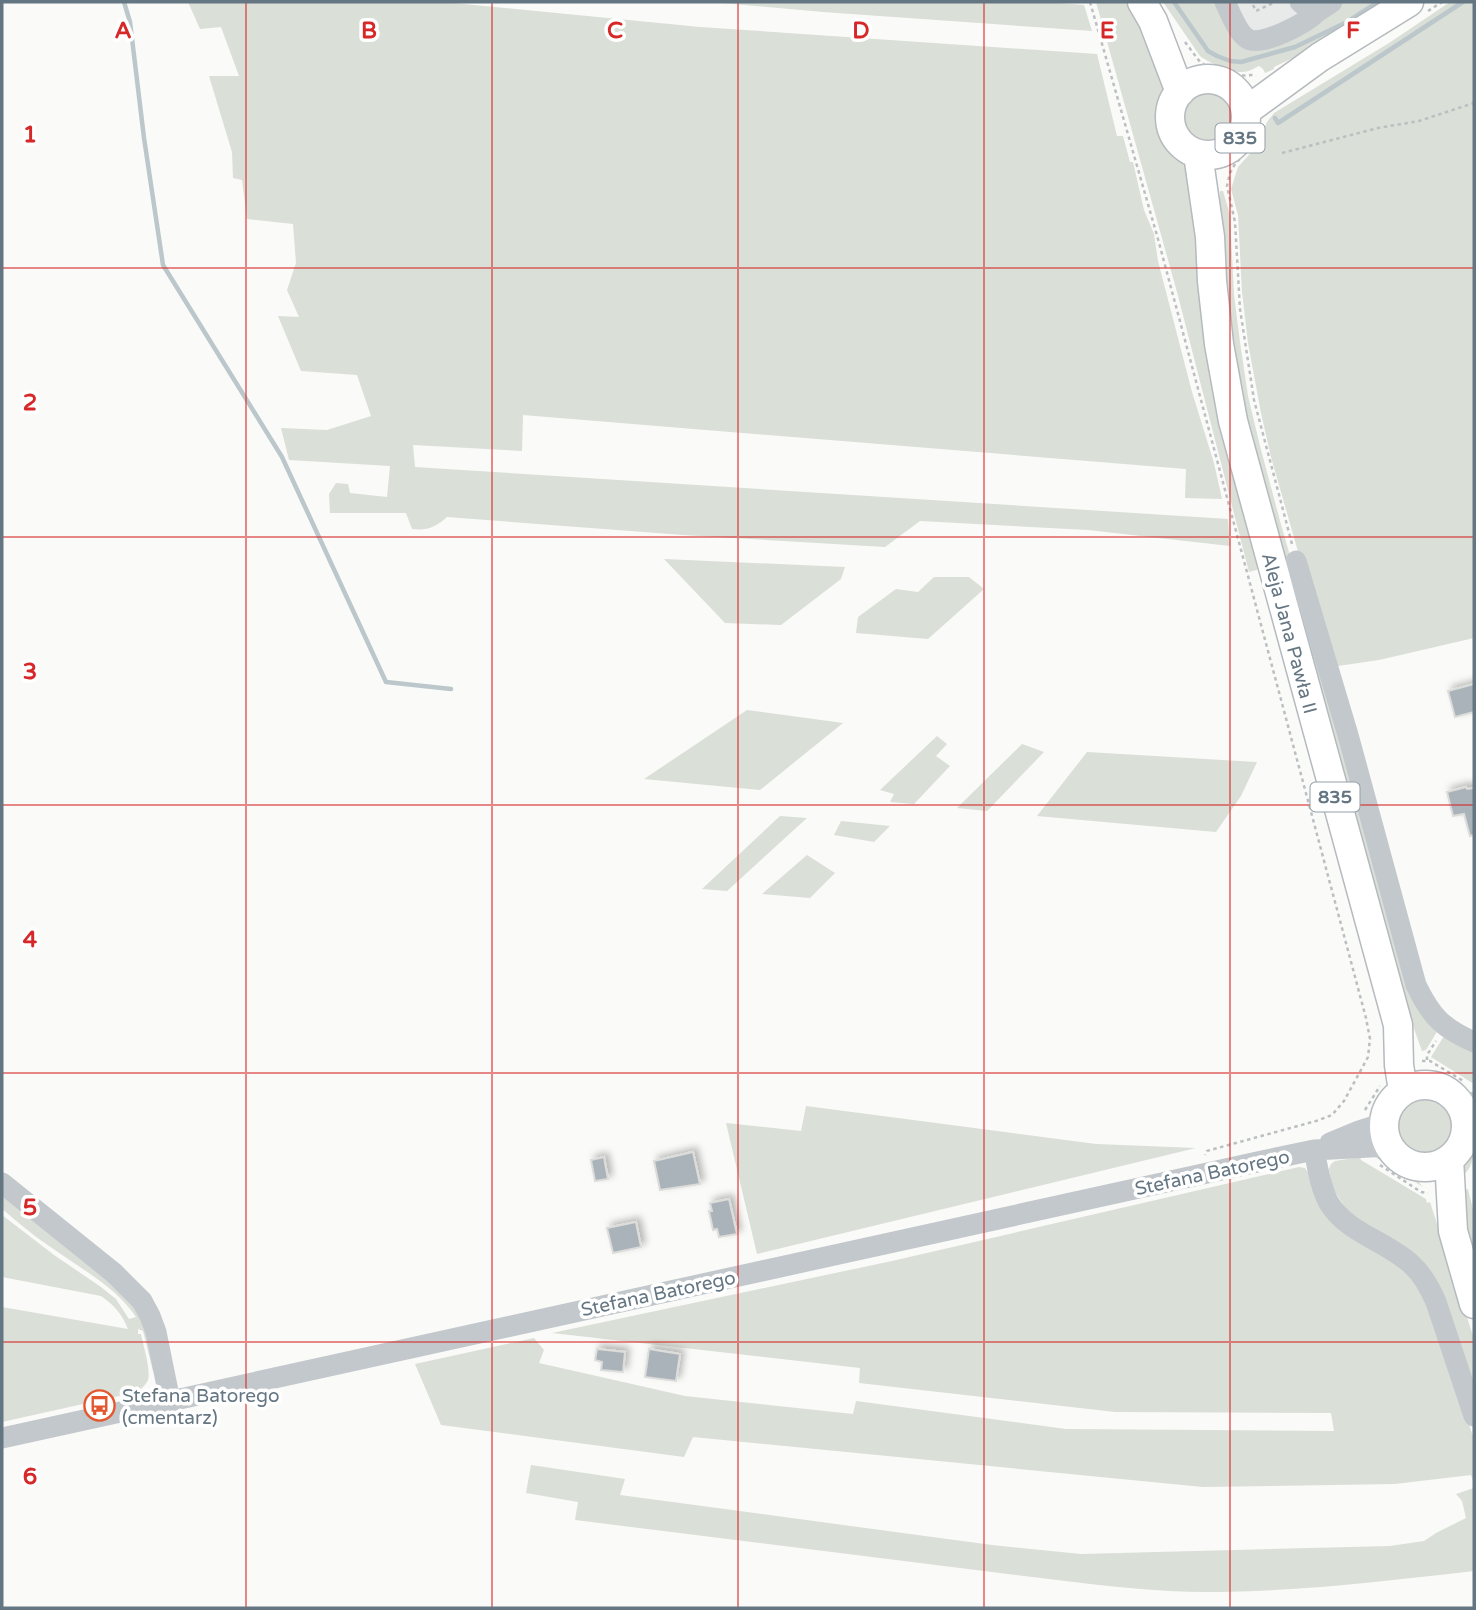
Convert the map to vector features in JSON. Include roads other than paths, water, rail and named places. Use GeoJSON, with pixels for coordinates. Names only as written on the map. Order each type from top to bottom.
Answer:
{"type":"FeatureCollection","features":[{"type":"Feature","properties":{"kind":"main road"},"geometry":{"type":"LineString","coordinates":[[1148,11],[1191,86],[1218,81],[1250,101],[1409,2]]}},
{"type":"Feature","properties":{"kind":"main road","name":"835"},"geometry":{"type":"LineString","coordinates":[[1191,86],[1174,101],[1171,110],[1173,130],[1185,147],[1210,153],[1234,145],[1246,125],[1250,101]]}},
{"type":"Feature","properties":{"kind":"main road","name":"Aleja Jana Pawła II"},"geometry":{"type":"LineString","coordinates":[[1210,153],[1209,237],[1212,281],[1219,344],[1233,421],[1398,1025],[1399,1065],[1413,1076]]}},
{"type":"Feature","properties":{"kind":"main road"},"geometry":{"type":"LineString","coordinates":[[1413,1076],[1445,1090],[1465,1095],[1465,1115],[1470,1131],[1460,1149],[1449,1159],[1433,1167],[1417,1167],[1401,1160],[1379,1137],[1390,1104],[1413,1076]]}},
{"type":"Feature","properties":{"kind":"main road"},"geometry":{"type":"LineString","coordinates":[[1449,1159],[1453,1231]]}},
{"type":"Feature","properties":{"kind":"main road"},"geometry":{"type":"LineString","coordinates":[[1417,1167],[1453,1231],[1474,1304]]}},
{"type":"Feature","properties":{"kind":"street"},"geometry":{"type":"LineString","coordinates":[[1225,2],[1242,34],[1253,41],[1267,39],[1311,18],[1316,5]]}},
{"type":"Feature","properties":{"kind":"street"},"geometry":{"type":"LineString","coordinates":[[1296,561],[1348,735],[1416,985],[1427,1008],[1445,1026],[1474,1042]]}},
{"type":"Feature","properties":{"kind":"street","name":"Stefana Batorego"},"geometry":{"type":"LineString","coordinates":[[2,1438],[1314,1150],[1359,1131],[1379,1137]]}},
{"type":"Feature","properties":{"kind":"street"},"geometry":{"type":"LineString","coordinates":[[1314,1150],[1322,1186],[1335,1211],[1352,1227],[1410,1264],[1430,1289],[1474,1416]]}},
{"type":"Feature","properties":{"kind":"street"},"geometry":{"type":"LineString","coordinates":[[2,1183],[114,1273],[142,1301],[156,1332],[170,1401]]}},
{"type":"Feature","properties":{"kind":"waterway"},"geometry":{"type":"LineString","coordinates":[[124,2],[130,22],[163,265],[282,457],[386,682],[451,689]]}},
{"type":"Feature","properties":{"kind":"waterway"},"geometry":{"type":"LineString","coordinates":[[1174,2],[1208,51],[1230,61],[1241,62],[1295,47],[1347,22],[1378,2]]}},
{"type":"Feature","properties":{"kind":"waterway"},"geometry":{"type":"LineString","coordinates":[[1275,118],[1278,123],[1463,2]]}},
{"type":"Feature","properties":{"kind":"place","name":"Stefana Batorego (cmentarz)"},"geometry":{"type":"Point","coordinates":[99,1406]}}]}
